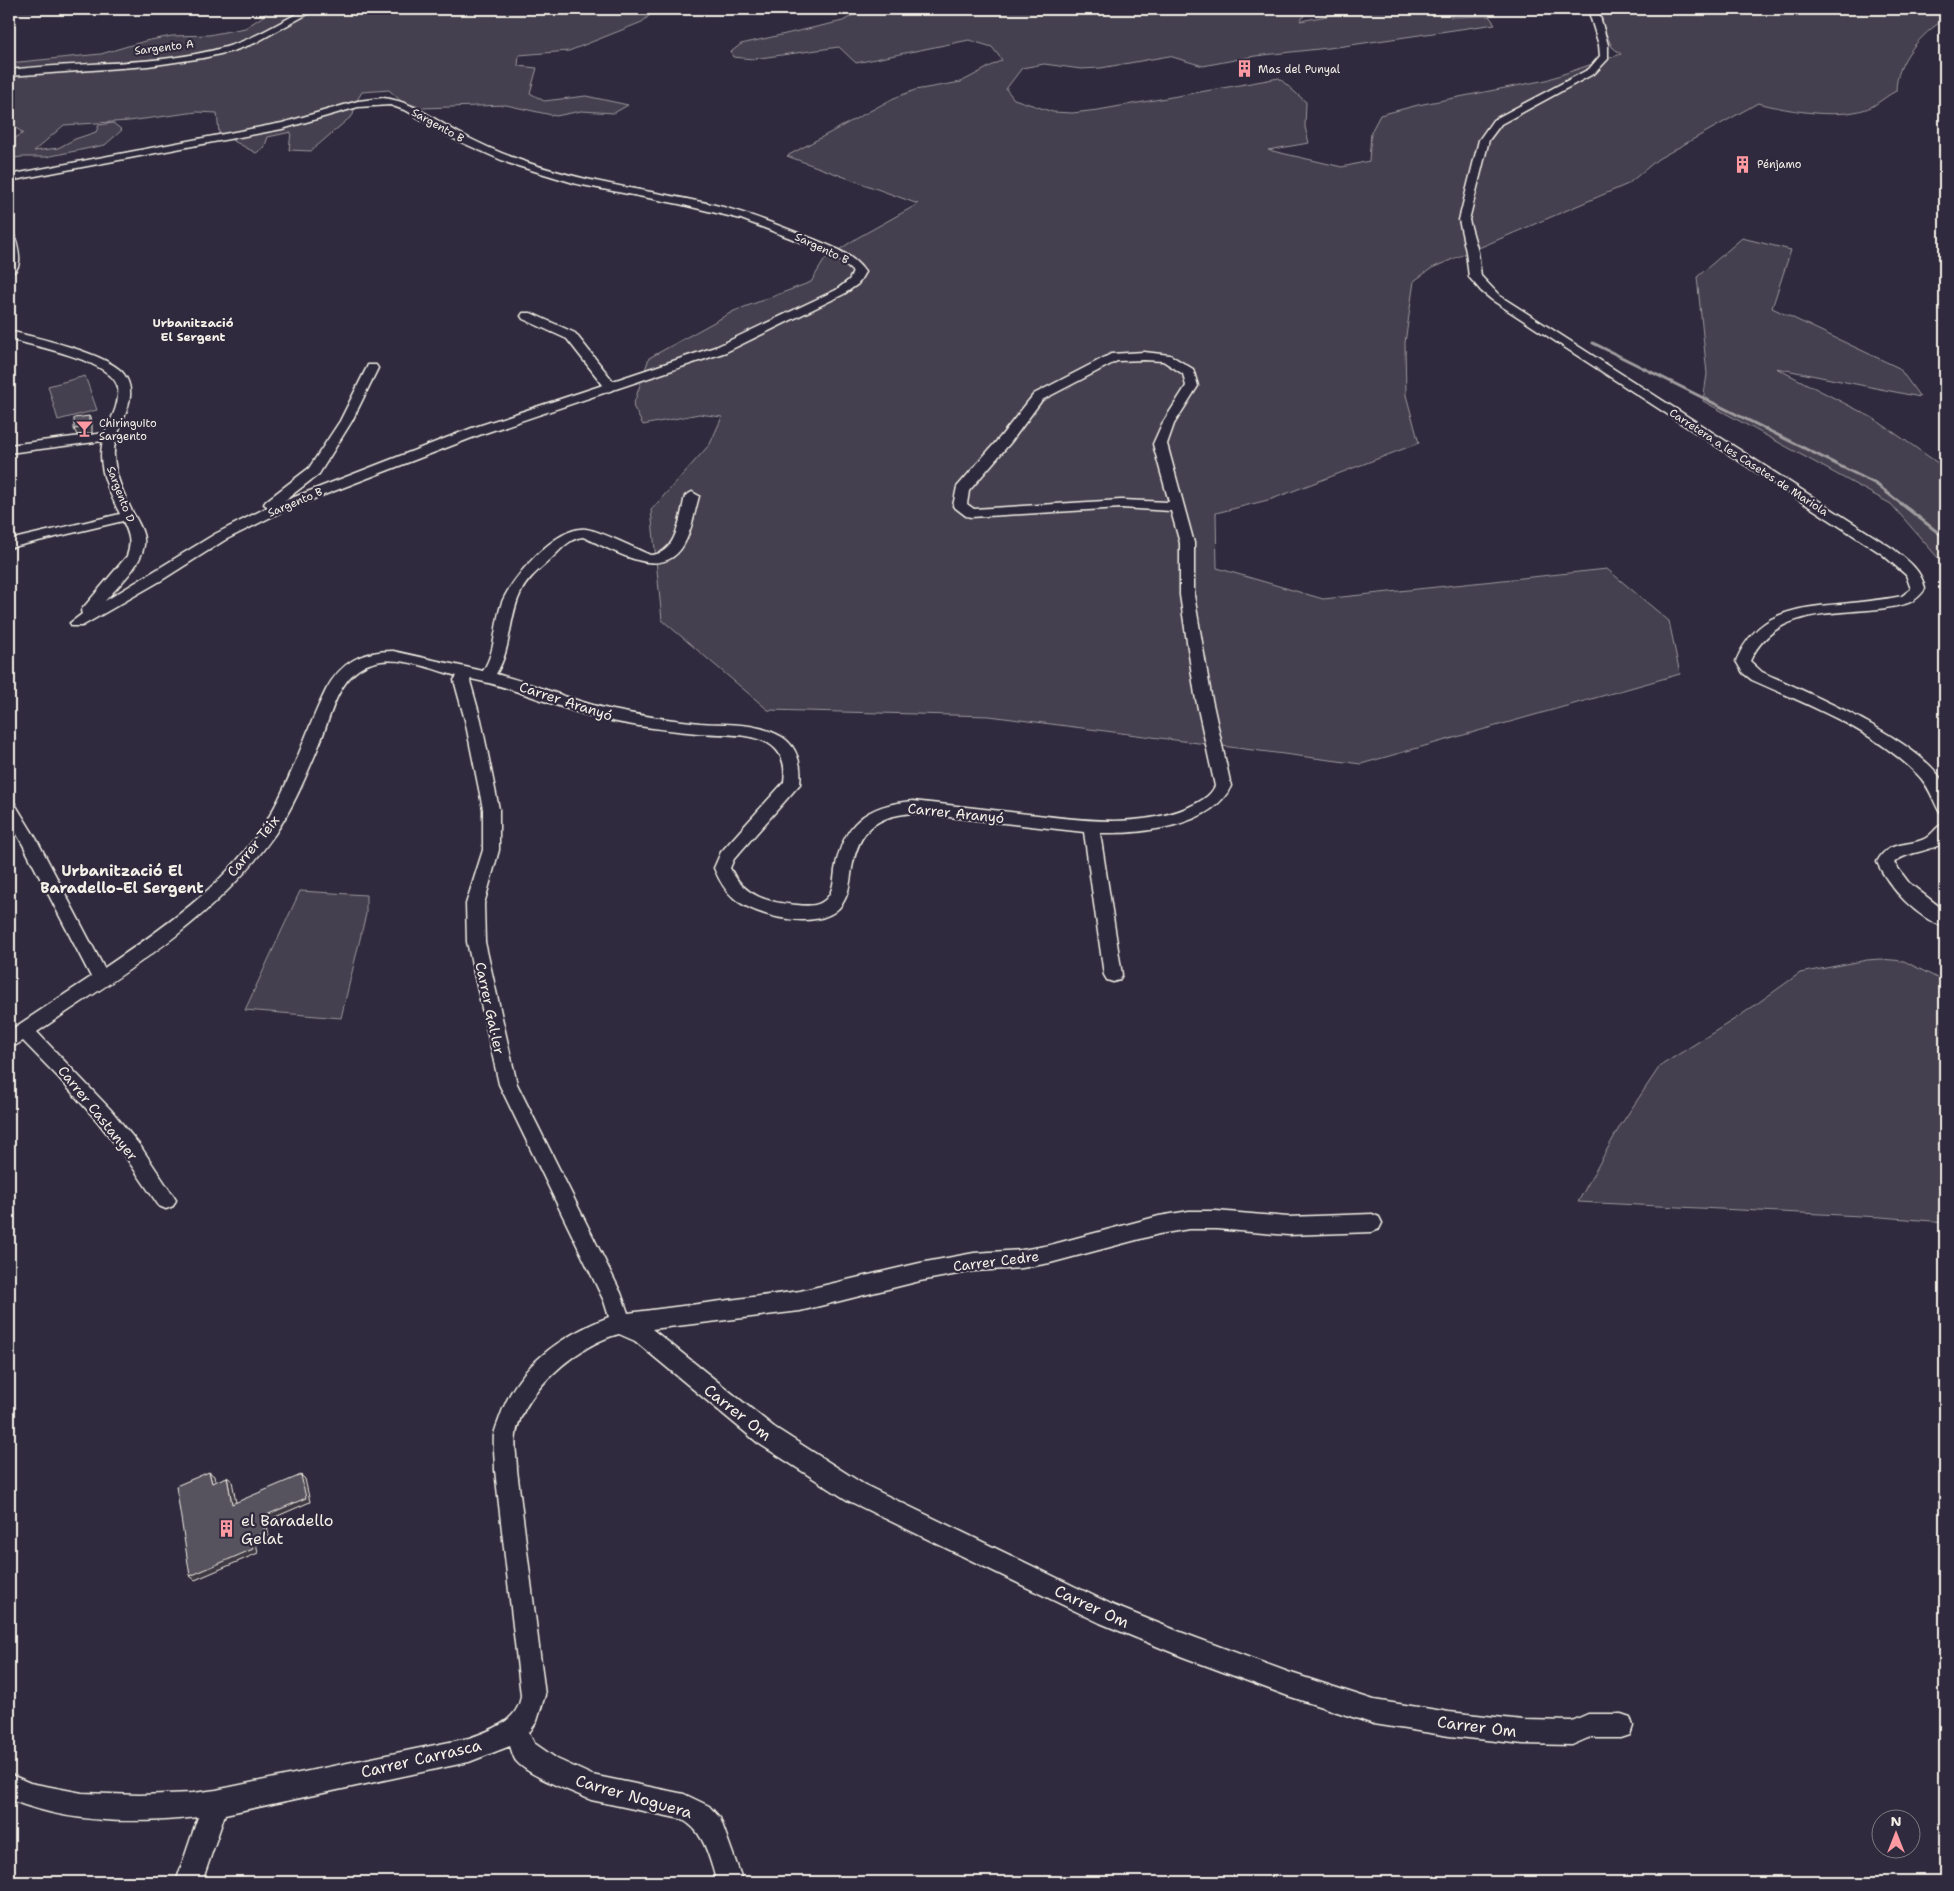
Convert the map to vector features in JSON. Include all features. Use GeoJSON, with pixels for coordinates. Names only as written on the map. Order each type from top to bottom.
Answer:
{"type":"FeatureCollection","features":[{"type":"Feature","properties":{"kind":"street","name":"Sargento A"},"geometry":{"type":"LineString","coordinates":[[9,73],[151,62],[216,52],[256,39],[312,9]]}},
{"type":"Feature","properties":{"kind":"street","name":"Carretera a les Casetes de Mariola"},"geometry":{"type":"LineString","coordinates":[[1593,9],[1593,16],[1603,42],[1605,57],[1592,71],[1568,85],[1518,108],[1497,122],[1484,140],[1464,220],[1472,252],[1475,277],[1485,290],[1496,298],[1887,551],[1911,572],[1918,581],[1918,589],[1914,595],[1906,600],[1804,612],[1789,616],[1771,627],[1761,636],[1746,652],[1743,661],[1748,669],[1758,676],[1857,724],[1904,755],[1925,773],[1938,789],[1945,807]]}},
{"type":"Feature","properties":{"kind":"street","name":"Sargento B"},"geometry":{"type":"LineString","coordinates":[[9,178],[268,129],[312,119],[363,103],[388,101],[402,105],[462,139],[530,168],[588,184],[703,207],[746,218],[796,236],[846,259],[858,267],[860,272],[854,282],[827,299],[728,346],[477,431],[288,504],[220,537],[157,577],[77,623]]}},
{"type":"Feature","properties":{"kind":"street"},"geometry":{"type":"LineString","coordinates":[[9,238],[15,257],[9,271]]}},
{"type":"Feature","properties":{"kind":"street"},"geometry":{"type":"LineString","coordinates":[[526,316],[571,336],[610,386]]}},
{"type":"Feature","properties":{"kind":"street","name":"Sargento D"},"geometry":{"type":"LineString","coordinates":[[9,335],[93,360],[112,370],[118,375],[124,385],[124,398],[109,436],[107,454],[109,471],[137,536],[136,554],[122,573],[77,623]]}},
{"type":"Feature","properties":{"kind":"street","name":"Carrer Aranyó"},"geometry":{"type":"LineString","coordinates":[[462,672],[502,680],[610,716],[662,724],[758,733],[775,740],[786,748],[790,757],[794,772],[792,784],[727,856],[722,868],[726,880],[738,892],[773,910],[820,911],[831,905],[838,896],[847,850],[856,832],[868,820],[882,811],[898,807],[913,807],[1091,826],[1148,824],[1179,818],[1204,807],[1219,795],[1223,786],[1202,695],[1187,595],[1187,543],[1160,444],[1168,424],[1192,386],[1189,372],[1166,358],[1144,356],[1115,357],[1038,397],[1006,439],[962,490],[960,506],[971,513],[1121,504],[1177,507]]}},
{"type":"Feature","properties":{"kind":"street"},"geometry":{"type":"LineString","coordinates":[[252,521],[314,471],[346,422],[372,368]]}},
{"type":"Feature","properties":{"kind":"street"},"geometry":{"type":"LineString","coordinates":[[9,449],[109,436]]}},
{"type":"Feature","properties":{"kind":"street"},"geometry":{"type":"LineString","coordinates":[[487,677],[498,658],[513,593],[521,580],[562,540],[577,533],[585,533],[648,560],[665,559],[674,552],[679,544],[692,496]]}},
{"type":"Feature","properties":{"kind":"street"},"geometry":{"type":"LineString","coordinates":[[9,544],[128,516]]}},
{"type":"Feature","properties":{"kind":"street","name":"Carrer Teix"},"geometry":{"type":"LineString","coordinates":[[16,1036],[102,979],[188,918],[259,842],[279,814],[301,768],[336,684],[346,672],[357,664],[386,656],[413,658],[462,672]]}},
{"type":"Feature","properties":{"kind":"street","name":"Carrer Gal·ler"},"geometry":{"type":"LineString","coordinates":[[462,672],[462,680],[473,720],[489,800],[492,829],[491,850],[474,904],[474,925],[502,1065],[516,1103],[554,1175],[614,1300],[621,1324]]}},
{"type":"Feature","properties":{"kind":"street"},"geometry":{"type":"LineString","coordinates":[[9,808],[29,840],[102,979]]}},
{"type":"Feature","properties":{"kind":"street"},"geometry":{"type":"LineString","coordinates":[[1091,826],[1113,975]]}},
{"type":"Feature","properties":{"kind":"street"},"geometry":{"type":"LineString","coordinates":[[1945,829],[1934,842],[1910,850],[1895,851],[1888,855],[1885,862],[1889,875],[1902,888],[1945,920]]}},
{"type":"Feature","properties":{"kind":"street","name":"Carrer Castanyer"},"geometry":{"type":"LineString","coordinates":[[16,1036],[65,1070],[130,1149],[166,1200]]}},
{"type":"Feature","properties":{"kind":"street","name":"Carrer Cedre"},"geometry":{"type":"LineString","coordinates":[[621,1324],[800,1302],[920,1272],[974,1262],[1022,1259],[1050,1254],[1159,1225],[1189,1220],[1216,1220],[1288,1226],[1372,1223]]}},
{"type":"Feature","properties":{"kind":"street","name":"Carrer Om"},"geometry":{"type":"LineString","coordinates":[[621,1324],[642,1334],[766,1435],[855,1492],[1101,1611],[1182,1645],[1288,1684],[1374,1712],[1449,1724],[1523,1732],[1572,1733],[1588,1726],[1621,1726]]}},
{"type":"Feature","properties":{"kind":"street","name":"Carrer Carrasca"},"geometry":{"type":"LineString","coordinates":[[9,1787],[56,1802],[124,1808],[179,1808],[216,1803],[469,1750],[494,1741],[514,1730],[527,1717],[533,1702],[506,1470],[505,1435],[513,1410],[527,1384],[549,1363],[589,1335],[621,1324]]}},
{"type":"Feature","properties":{"kind":"street","name":"Carrer Noguera"},"geometry":{"type":"LineString","coordinates":[[514,1730],[525,1752],[548,1768],[591,1787],[684,1808],[700,1815],[711,1827],[730,1882]]}},
{"type":"Feature","properties":{"kind":"street"},"geometry":{"type":"LineString","coordinates":[[189,1882],[216,1803]]}},
{"type":"Feature","properties":{"kind":"shaded area"},"geometry":{"type":"Polygon","coordinates":[[[14,9],[109,9],[66,13],[17,11],[14,9]]]}},
{"type":"Feature","properties":{"kind":"shaded area"},"geometry":{"type":"Polygon","coordinates":[[[270,9],[657,9],[642,22],[569,51],[519,55],[518,66],[537,68],[530,93],[544,101],[586,96],[628,105],[614,113],[581,111],[556,116],[506,105],[422,108],[401,101],[389,90],[362,92],[356,102],[353,115],[311,151],[289,150],[291,132],[268,137],[264,148],[256,153],[219,133],[217,113],[197,112],[129,121],[64,125],[34,151],[58,148],[75,139],[96,132],[99,125],[113,123],[122,130],[105,145],[46,157],[9,159],[9,142],[23,133],[16,128],[9,128],[9,63],[101,54],[145,41],[172,36],[209,35],[245,28],[262,17],[270,9]]]}},
{"type":"Feature","properties":{"kind":"shaded area"},"geometry":{"type":"Polygon","coordinates":[[[863,9],[1309,9],[1300,21],[1364,9],[1459,9],[1450,17],[1489,16],[1495,24],[1337,47],[1255,56],[1203,66],[1169,56],[1101,68],[1081,69],[1044,64],[1022,68],[1006,89],[1014,99],[1053,112],[1072,113],[1279,78],[1306,102],[1305,127],[1309,143],[1268,150],[1342,167],[1369,161],[1371,132],[1380,115],[1418,105],[1546,80],[1621,54],[1612,47],[1603,27],[1600,11],[1593,9],[1945,9],[1945,19],[1927,32],[1911,49],[1900,69],[1896,91],[1873,106],[1861,111],[1832,114],[1785,109],[1758,103],[1658,159],[1628,184],[1432,268],[1414,281],[1405,343],[1406,395],[1419,443],[1272,499],[1216,513],[1217,568],[1323,599],[1607,569],[1669,621],[1680,674],[1361,764],[989,716],[768,710],[662,620],[651,510],[710,444],[722,417],[699,414],[643,425],[633,406],[649,358],[734,311],[811,282],[825,259],[857,238],[918,204],[787,156],[894,98],[915,90],[961,82],[1002,60],[992,47],[969,40],[856,63],[839,47],[753,59],[733,57],[731,52],[741,44],[843,21],[863,9]]]}},
{"type":"Feature","properties":{"kind":"shaded area"},"geometry":{"type":"Polygon","coordinates":[[[1742,238],[1791,250],[1772,308],[1899,368],[1920,397],[1776,368],[1873,418],[1945,468],[1945,566],[1891,504],[1703,401],[1707,374],[1697,277],[1742,238]]]}},
{"type":"Feature","properties":{"kind":"shaded area"},"geometry":{"type":"Polygon","coordinates":[[[85,376],[97,410],[58,420],[48,386],[85,376]]]}},
{"type":"Feature","properties":{"kind":"shaded area"},"geometry":{"type":"Polygon","coordinates":[[[300,891],[366,895],[366,914],[341,1018],[245,1010],[300,891]]]}},
{"type":"Feature","properties":{"kind":"shaded area"},"geometry":{"type":"Polygon","coordinates":[[[1880,959],[1904,961],[1945,982],[1945,1222],[1881,1217],[1578,1202],[1620,1126],[1660,1066],[1741,1015],[1800,973],[1880,959]]]}},
{"type":"Feature","properties":{"kind":"building"},"geometry":{"type":"Polygon","coordinates":[[[89,416],[89,427],[74,429],[74,418],[89,416]]]}},
{"type":"Feature","properties":{"kind":"building","name":"el Baradello Gelat"},"geometry":{"type":"Polygon","coordinates":[[[209,1472],[212,1483],[227,1477],[232,1504],[301,1475],[306,1498],[262,1517],[265,1533],[251,1538],[253,1549],[190,1576],[176,1486],[209,1472]]]}},
{"type":"Feature","properties":{"kind":"waterway"},"geometry":{"type":"LineString","coordinates":[[1593,343],[1876,484],[1945,538]]}},
{"type":"Feature","properties":{"kind":"place","name":"Mas del Punyal"},"geometry":{"type":"Point","coordinates":[1244,69]}},
{"type":"Feature","properties":{"kind":"place","name":"Pénjamo"},"geometry":{"type":"Point","coordinates":[1743,164]}},
{"type":"Feature","properties":{"kind":"place","name":"Chiringuito Sargento"},"geometry":{"type":"Point","coordinates":[85,429]}},
{"type":"Feature","properties":{"kind":"place","name":"el Baradello Gelat"},"geometry":{"type":"Point","coordinates":[227,1529]}},
{"type":"Feature","properties":{"kind":"district","name":"Urbanització El Sergent"},"geometry":{"type":"Point","coordinates":[193,330]}},
{"type":"Feature","properties":{"kind":"district","name":"Urbanització El Baradello-El Sergent"},"geometry":{"type":"Point","coordinates":[122,880]}}]}
